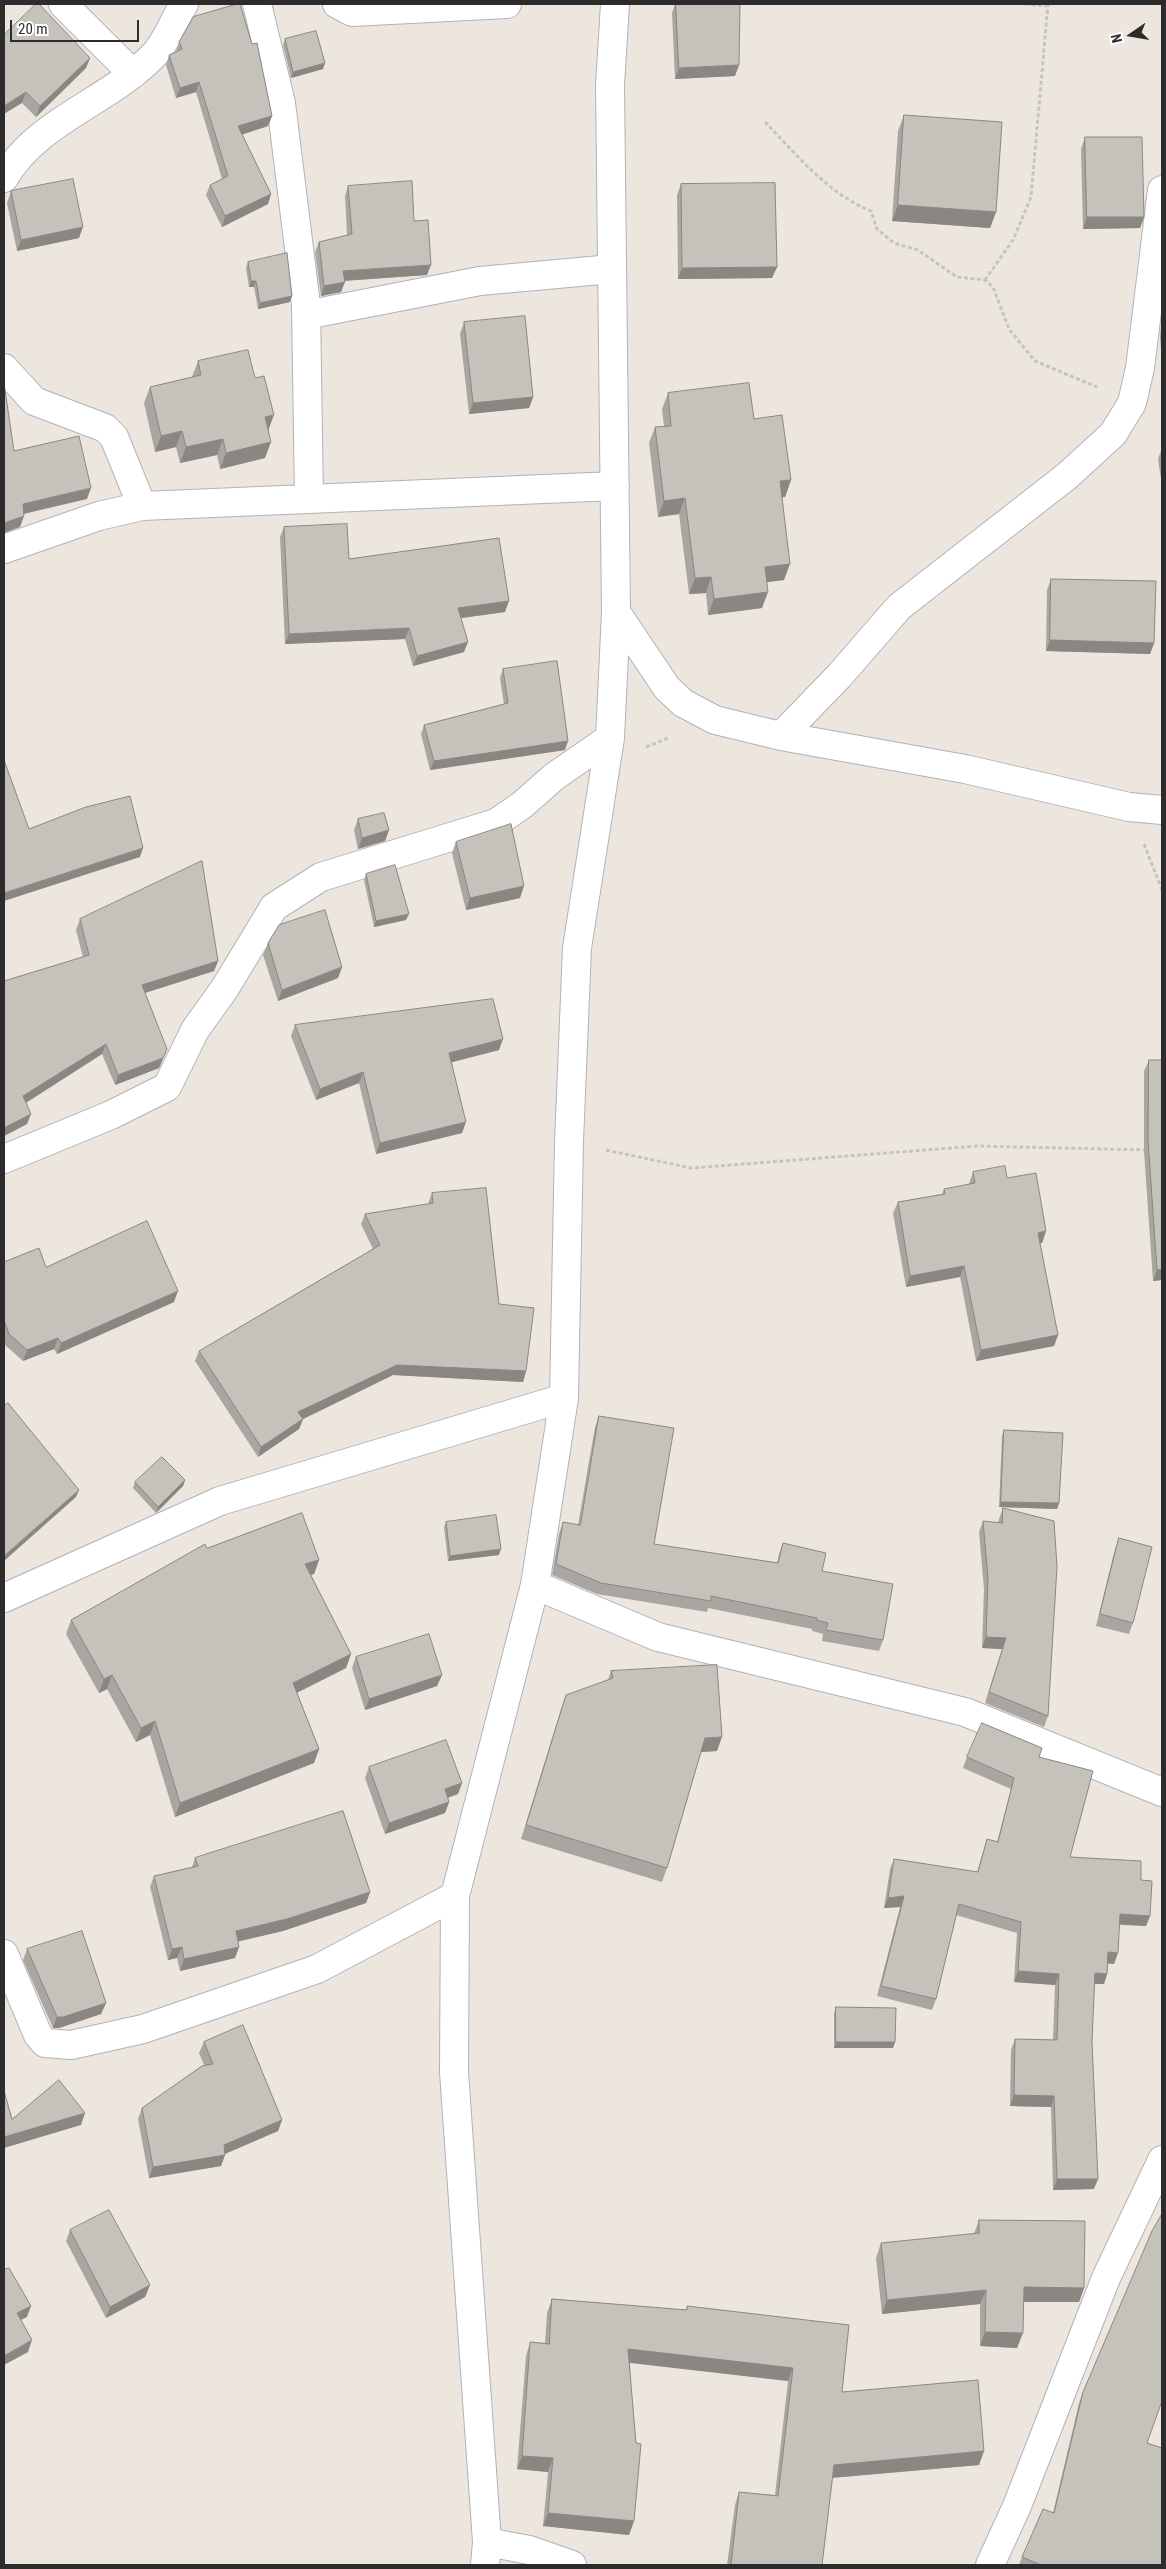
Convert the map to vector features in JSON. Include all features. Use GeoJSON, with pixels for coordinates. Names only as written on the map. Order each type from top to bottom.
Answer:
{"type":"FeatureCollection","features":[{"type":"Feature","properties":{"kind":"street"},"geometry":{"type":"LineString","coordinates":[[64,4],[133,74]]}},
{"type":"Feature","properties":{"kind":"street"},"geometry":{"type":"LineString","coordinates":[[4,178],[14,160],[63,120],[133,74],[155,55],[184,4]]}},
{"type":"Feature","properties":{"kind":"street"},"geometry":{"type":"LineString","coordinates":[[257,4],[281,103],[306,315],[309,499]]}},
{"type":"Feature","properties":{"kind":"street"},"geometry":{"type":"LineString","coordinates":[[337,4],[352,12],[507,4]]}},
{"type":"Feature","properties":{"kind":"street"},"geometry":{"type":"LineString","coordinates":[[572,2565],[529,2550],[486,2554],[454,2072],[454,1896],[535,1585],[564,1398],[569,1142],[577,948],[608,750],[616,612],[610,85],[615,4]]}},
{"type":"Feature","properties":{"kind":"street"},"geometry":{"type":"LineString","coordinates":[[781,736],[840,675],[899,607],[1067,476],[1113,434],[1132,403],[1140,368],[1162,190]]}},
{"type":"Feature","properties":{"kind":"street"},"geometry":{"type":"LineString","coordinates":[[306,315],[480,281],[612,269]]}},
{"type":"Feature","properties":{"kind":"street"},"geometry":{"type":"LineString","coordinates":[[4,368],[34,401],[105,428],[114,437],[142,506]]}},
{"type":"Feature","properties":{"kind":"street"},"geometry":{"type":"LineString","coordinates":[[4,549],[99,516],[142,506],[615,486]]}},
{"type":"Feature","properties":{"kind":"street"},"geometry":{"type":"LineString","coordinates":[[616,612],[667,688],[683,702],[715,720],[781,736],[965,769],[1129,807],[1162,810]]}},
{"type":"Feature","properties":{"kind":"street"},"geometry":{"type":"LineString","coordinates":[[4,1159],[111,1115],[167,1087],[195,1030],[225,988],[274,907],[322,877],[496,823],[522,805],[555,776],[608,750]]}},
{"type":"Feature","properties":{"kind":"street"},"geometry":{"type":"LineString","coordinates":[[4,1598],[220,1501],[564,1398]]}},
{"type":"Feature","properties":{"kind":"street"},"geometry":{"type":"LineString","coordinates":[[535,1585],[658,1637],[965,1712],[1162,1792]]}},
{"type":"Feature","properties":{"kind":"street"},"geometry":{"type":"LineString","coordinates":[[4,1954],[38,2035],[45,2043],[71,2045],[143,2029],[317,1969],[454,1896]]}},
{"type":"Feature","properties":{"kind":"street"},"geometry":{"type":"LineString","coordinates":[[990,2565],[1017,2506],[1106,2278],[1162,2160]]}},
{"type":"Feature","properties":{"kind":"path"},"geometry":{"type":"LineString","coordinates":[[985,280],[1013,240],[1031,197],[1047,5],[1025,4]]}},
{"type":"Feature","properties":{"kind":"path"},"geometry":{"type":"LineString","coordinates":[[765,122],[809,168],[856,205],[871,211],[876,230],[894,243],[918,250],[957,277],[985,280],[994,287],[1009,329],[1035,361],[1132,403]]}},
{"type":"Feature","properties":{"kind":"path"},"geometry":{"type":"LineString","coordinates":[[608,750],[715,720]]}},
{"type":"Feature","properties":{"kind":"path"},"geometry":{"type":"LineString","coordinates":[[1129,807],[1162,890]]}},
{"type":"Feature","properties":{"kind":"path"},"geometry":{"type":"LineString","coordinates":[[569,1142],[691,1168],[977,1146],[1153,1150]]}},
{"type":"Feature","properties":{"kind":"building"},"geometry":{"type":"Polygon","coordinates":[[[36,4],[39,4],[90,58],[40,106],[26,92],[4,106],[4,35],[36,4]]]}},
{"type":"Feature","properties":{"kind":"building"},"geometry":{"type":"Polygon","coordinates":[[[240,4],[252,44],[257,43],[272,116],[238,126],[271,194],[225,216],[210,185],[228,176],[199,82],[180,88],[169,55],[182,49],[179,42],[193,17],[240,4]]]}},
{"type":"Feature","properties":{"kind":"building"},"geometry":{"type":"Polygon","coordinates":[[[676,4],[740,4],[739,65],[679,68],[676,4]]]}},
{"type":"Feature","properties":{"kind":"building"},"geometry":{"type":"Polygon","coordinates":[[[316,31],[325,63],[293,72],[285,39],[316,31]]]}},
{"type":"Feature","properties":{"kind":"building"},"geometry":{"type":"Polygon","coordinates":[[[904,115],[1002,122],[996,212],[898,205],[904,115]]]}},
{"type":"Feature","properties":{"kind":"building"},"geometry":{"type":"Polygon","coordinates":[[[1085,137],[1142,137],[1144,217],[1087,217],[1085,137]]]}},
{"type":"Feature","properties":{"kind":"building"},"geometry":{"type":"Polygon","coordinates":[[[73,179],[83,227],[21,240],[11,191],[73,179]]]}},
{"type":"Feature","properties":{"kind":"building"},"geometry":{"type":"Polygon","coordinates":[[[412,181],[414,221],[428,220],[431,265],[343,271],[345,282],[324,286],[319,242],[352,234],[348,186],[412,181]]]}},
{"type":"Feature","properties":{"kind":"building"},"geometry":{"type":"Polygon","coordinates":[[[775,183],[777,267],[682,268],[681,184],[775,183]]]}},
{"type":"Feature","properties":{"kind":"building"},"geometry":{"type":"Polygon","coordinates":[[[287,253],[292,296],[260,303],[256,281],[251,281],[248,262],[287,253]]]}},
{"type":"Feature","properties":{"kind":"building"},"geometry":{"type":"Polygon","coordinates":[[[525,316],[533,397],[473,403],[464,322],[525,316]]]}},
{"type":"Feature","properties":{"kind":"building"},"geometry":{"type":"Polygon","coordinates":[[[248,350],[255,378],[264,376],[274,415],[265,417],[271,442],[226,453],[223,439],[186,447],[182,431],[161,436],[150,387],[201,375],[198,361],[248,350]]]}},
{"type":"Feature","properties":{"kind":"building"},"geometry":{"type":"Polygon","coordinates":[[[4,383],[14,451],[79,436],[91,488],[23,504],[24,516],[4,523],[4,383]]]}},
{"type":"Feature","properties":{"kind":"building"},"geometry":{"type":"Polygon","coordinates":[[[749,383],[754,419],[782,415],[791,480],[780,481],[790,564],[765,567],[768,592],[714,599],[711,577],[695,578],[685,498],[664,501],[655,427],[671,426],[668,393],[749,383]]]}},
{"type":"Feature","properties":{"kind":"building"},"geometry":{"type":"Polygon","coordinates":[[[347,524],[349,559],[499,538],[509,601],[458,608],[468,642],[417,656],[409,628],[289,634],[284,527],[347,524]]]}},
{"type":"Feature","properties":{"kind":"building"},"geometry":{"type":"Polygon","coordinates":[[[1051,579],[1156,581],[1154,643],[1050,640],[1051,579]]]}},
{"type":"Feature","properties":{"kind":"building"},"geometry":{"type":"Polygon","coordinates":[[[557,661],[568,741],[434,761],[424,725],[508,703],[503,669],[557,661]]]}},
{"type":"Feature","properties":{"kind":"building"},"geometry":{"type":"Polygon","coordinates":[[[4,760],[29,829],[86,807],[130,796],[143,848],[4,893],[4,760]]]}},
{"type":"Feature","properties":{"kind":"building"},"geometry":{"type":"Polygon","coordinates":[[[384,813],[389,830],[362,838],[358,819],[384,813]]]}},
{"type":"Feature","properties":{"kind":"building"},"geometry":{"type":"Polygon","coordinates":[[[511,824],[524,886],[470,898],[456,842],[511,824]]]}},
{"type":"Feature","properties":{"kind":"building"},"geometry":{"type":"Polygon","coordinates":[[[202,861],[218,961],[142,985],[167,1049],[163,1058],[118,1075],[106,1044],[23,1096],[31,1114],[4,1128],[4,981],[89,955],[80,919],[202,861]]]}},
{"type":"Feature","properties":{"kind":"building"},"geometry":{"type":"Polygon","coordinates":[[[395,865],[409,914],[376,921],[366,874],[395,865]]]}},
{"type":"Feature","properties":{"kind":"building"},"geometry":{"type":"Polygon","coordinates":[[[325,910],[342,967],[282,990],[268,943],[279,925],[325,910]]]}},
{"type":"Feature","properties":{"kind":"building"},"geometry":{"type":"Polygon","coordinates":[[[493,999],[503,1039],[449,1053],[466,1122],[380,1143],[363,1072],[320,1089],[295,1025],[493,999]]]}},
{"type":"Feature","properties":{"kind":"building"},"geometry":{"type":"Polygon","coordinates":[[[1149,1060],[1162,1060],[1162,1269],[1157,1270],[1148,1140],[1149,1060]]]}},
{"type":"Feature","properties":{"kind":"building"},"geometry":{"type":"Polygon","coordinates":[[[1005,1166],[1007,1178],[1036,1173],[1046,1231],[1038,1233],[1058,1335],[981,1350],[964,1266],[910,1276],[898,1202],[945,1194],[944,1189],[975,1183],[973,1172],[1005,1166]]]}},
{"type":"Feature","properties":{"kind":"building"},"geometry":{"type":"Polygon","coordinates":[[[486,1188],[499,1304],[534,1308],[526,1371],[397,1365],[298,1412],[303,1419],[261,1447],[199,1351],[380,1245],[365,1214],[433,1203],[432,1193],[486,1188]]]}},
{"type":"Feature","properties":{"kind":"building"},"geometry":{"type":"Polygon","coordinates":[[[147,1221],[178,1291],[61,1343],[58,1338],[27,1350],[9,1334],[4,1320],[4,1262],[39,1248],[46,1267],[147,1221]]]}},
{"type":"Feature","properties":{"kind":"building"},"geometry":{"type":"Polygon","coordinates":[[[8,1403],[79,1490],[4,1556],[4,1406],[8,1403]]]}},
{"type":"Feature","properties":{"kind":"building"},"geometry":{"type":"Polygon","coordinates":[[[599,1416],[674,1428],[654,1544],[778,1563],[783,1543],[826,1553],[822,1571],[893,1584],[883,1640],[826,1630],[828,1623],[816,1620],[817,1618],[711,1596],[711,1601],[601,1583],[556,1564],[563,1522],[580,1525],[599,1416]]]}},
{"type":"Feature","properties":{"kind":"building"},"geometry":{"type":"Polygon","coordinates":[[[1004,1430],[1063,1433],[1059,1503],[1001,1502],[1004,1430]]]}},
{"type":"Feature","properties":{"kind":"building"},"geometry":{"type":"Polygon","coordinates":[[[162,1457],[185,1480],[158,1507],[135,1482],[162,1457]]]}},
{"type":"Feature","properties":{"kind":"building"},"geometry":{"type":"Polygon","coordinates":[[[1003,1508],[1054,1521],[1057,1567],[1048,1716],[989,1692],[1006,1638],[986,1637],[988,1578],[983,1521],[1002,1523],[1003,1508]]]}},
{"type":"Feature","properties":{"kind":"building"},"geometry":{"type":"Polygon","coordinates":[[[302,1513],[319,1560],[305,1564],[351,1654],[293,1683],[319,1749],[180,1803],[155,1721],[141,1728],[112,1675],[104,1679],[71,1620],[205,1544],[207,1548],[302,1513]]]}},
{"type":"Feature","properties":{"kind":"building"},"geometry":{"type":"Polygon","coordinates":[[[496,1515],[501,1549],[450,1556],[446,1522],[496,1515]]]}},
{"type":"Feature","properties":{"kind":"building"},"geometry":{"type":"Polygon","coordinates":[[[1119,1538],[1152,1547],[1133,1623],[1100,1614],[1119,1538]]]}},
{"type":"Feature","properties":{"kind":"building"},"geometry":{"type":"Polygon","coordinates":[[[429,1634],[442,1675],[369,1699],[356,1657],[429,1634]]]}},
{"type":"Feature","properties":{"kind":"building"},"geometry":{"type":"Polygon","coordinates":[[[717,1665],[722,1737],[705,1738],[667,1868],[526,1825],[566,1695],[613,1678],[611,1671],[717,1665]]]}},
{"type":"Feature","properties":{"kind":"building"},"geometry":{"type":"Polygon","coordinates":[[[982,1723],[1042,1748],[1039,1757],[1093,1771],[1070,1857],[1141,1861],[1141,1880],[1152,1881],[1150,1916],[1120,1914],[1118,1953],[1108,1952],[1107,1974],[1095,1973],[1092,2041],[1098,2179],[1057,2179],[1054,2096],[1014,2095],[1015,2039],[1057,2040],[1059,1974],[1018,1971],[1021,1922],[959,1904],[936,1999],[881,1986],[904,1896],[888,1898],[894,1859],[978,1872],[987,1839],[998,1842],[1014,1778],[967,1757],[982,1723]]]}},
{"type":"Feature","properties":{"kind":"building"},"geometry":{"type":"Polygon","coordinates":[[[446,1740],[462,1783],[445,1789],[449,1802],[389,1823],[369,1767],[446,1740]]]}},
{"type":"Feature","properties":{"kind":"building"},"geometry":{"type":"Polygon","coordinates":[[[343,1811],[370,1892],[287,1919],[236,1931],[239,1947],[184,1959],[182,1947],[172,1949],[154,1876],[198,1866],[195,1858],[343,1811]]]}},
{"type":"Feature","properties":{"kind":"building"},"geometry":{"type":"Polygon","coordinates":[[[82,1931],[106,2003],[63,2017],[57,2017],[27,1949],[82,1931]]]}},
{"type":"Feature","properties":{"kind":"building"},"geometry":{"type":"Polygon","coordinates":[[[836,2007],[896,2008],[895,2042],[836,2042],[836,2007]]]}},
{"type":"Feature","properties":{"kind":"building"},"geometry":{"type":"Polygon","coordinates":[[[243,2025],[282,2120],[224,2145],[225,2155],[153,2167],[142,2108],[202,2066],[213,2064],[204,2042],[243,2025]]]}},
{"type":"Feature","properties":{"kind":"building"},"geometry":{"type":"Polygon","coordinates":[[[59,2080],[85,2113],[4,2137],[4,2091],[12,2119],[59,2080]]]}},
{"type":"Feature","properties":{"kind":"building"},"geometry":{"type":"Polygon","coordinates":[[[109,2210],[150,2285],[110,2307],[70,2230],[109,2210]]]}},
{"type":"Feature","properties":{"kind":"building"},"geometry":{"type":"Polygon","coordinates":[[[1162,2214],[1162,2401],[1147,2443],[1162,2448],[1162,2565],[1041,2565],[1022,2557],[1043,2509],[1054,2513],[1083,2392],[1152,2231],[1162,2214]]]}},
{"type":"Feature","properties":{"kind":"building"},"geometry":{"type":"Polygon","coordinates":[[[979,2220],[1085,2221],[1084,2288],[1024,2287],[1023,2333],[985,2332],[986,2290],[887,2300],[881,2243],[979,2233],[979,2220]]]}},
{"type":"Feature","properties":{"kind":"building"},"geometry":{"type":"Polygon","coordinates":[[[9,2268],[31,2306],[17,2313],[32,2340],[4,2356],[4,2270],[9,2268]]]}},
{"type":"Feature","properties":{"kind":"building"},"geometry":{"type":"Polygon","coordinates":[[[552,2299],[687,2310],[687,2306],[849,2325],[842,2392],[978,2380],[984,2451],[834,2465],[822,2565],[731,2565],[739,2492],[778,2496],[793,2368],[628,2349],[636,2443],[641,2444],[634,2521],[548,2513],[553,2458],[522,2456],[530,2342],[549,2344],[552,2299]]]}}]}
